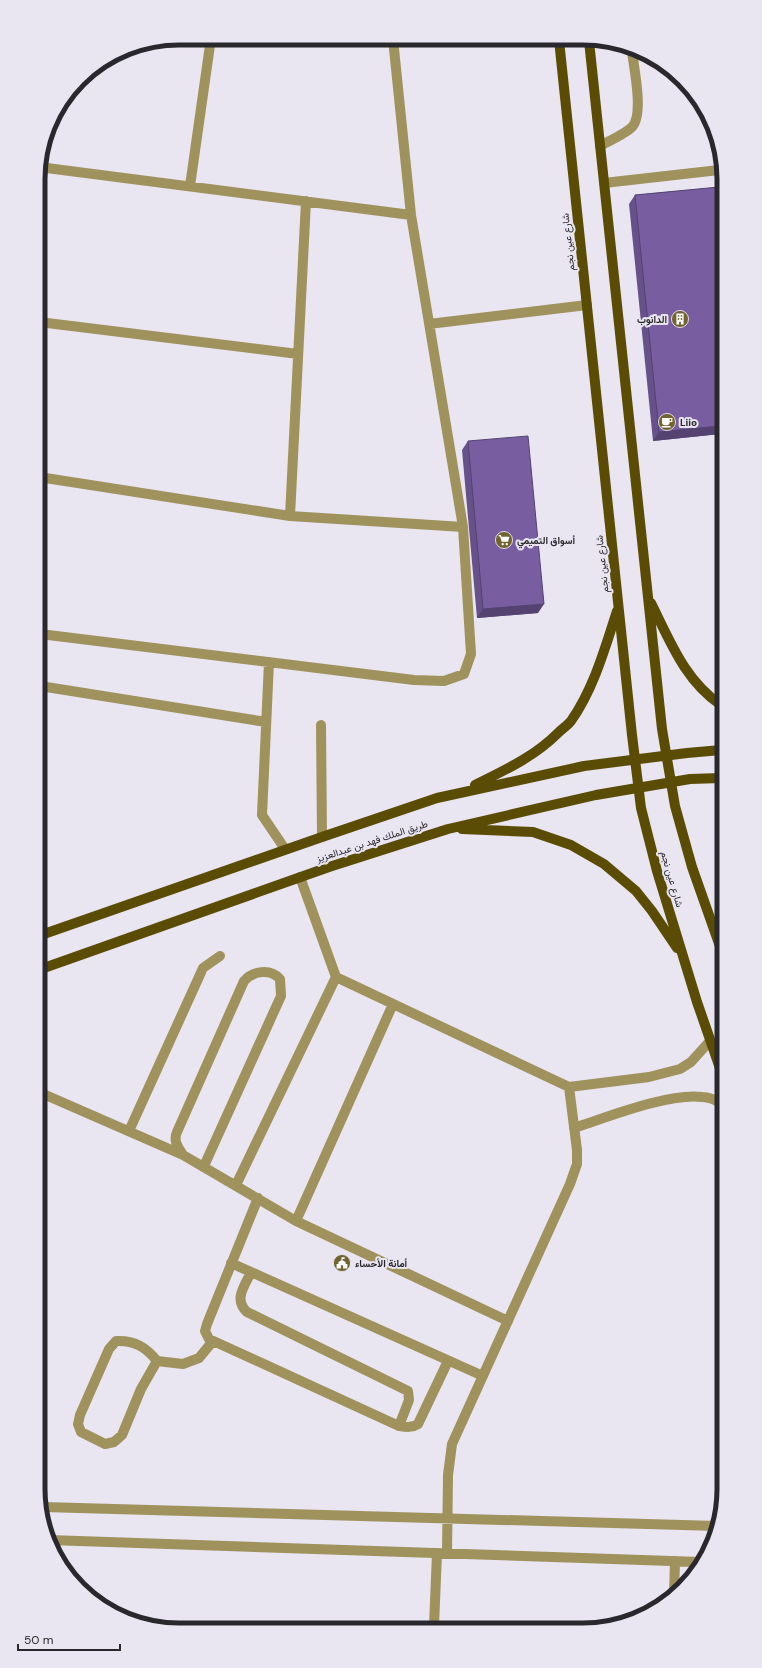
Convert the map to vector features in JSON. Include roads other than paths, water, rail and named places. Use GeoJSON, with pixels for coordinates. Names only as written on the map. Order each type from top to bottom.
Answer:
{"type":"FeatureCollection","features":[{"type":"Feature","properties":{"kind":"main road","name":"شارع عين نجم"},"geometry":{"type":"LineString","coordinates":[[560,45],[618,607],[641,808],[657,871],[683,957],[717,1060]]}},
{"type":"Feature","properties":{"kind":"main road"},"geometry":{"type":"LineString","coordinates":[[590,45],[666,755],[675,806],[692,867],[717,938]]}},
{"type":"Feature","properties":{"kind":"main road"},"geometry":{"type":"LineString","coordinates":[[648,598],[686,672],[717,702]]}},
{"type":"Feature","properties":{"kind":"main road"},"geometry":{"type":"LineString","coordinates":[[460,792],[520,763],[546,745],[571,721],[586,694],[600,662],[618,607]]}},
{"type":"Feature","properties":{"kind":"main road","name":"طريق الملك فهد بن عبدالعزيز"},"geometry":{"type":"LineString","coordinates":[[45,934],[322,836],[437,798],[584,766],[666,755],[717,750]]}},
{"type":"Feature","properties":{"kind":"main road","name":"طريق الملك فهد بن عبدالعزيز"},"geometry":{"type":"LineString","coordinates":[[45,968],[300,878],[448,829],[589,797],[690,779],[717,778]]}},
{"type":"Feature","properties":{"kind":"main road"},"geometry":{"type":"LineString","coordinates":[[448,829],[533,832],[571,845],[604,864],[636,891],[652,911],[683,957]]}},
{"type":"Feature","properties":{"kind":"street"},"geometry":{"type":"LineString","coordinates":[[190,186],[210,45]]}},
{"type":"Feature","properties":{"kind":"street"},"geometry":{"type":"LineString","coordinates":[[45,635],[414,680],[444,681],[464,674],[471,654],[463,527],[411,215],[392,45]]}},
{"type":"Feature","properties":{"kind":"street"},"geometry":{"type":"LineString","coordinates":[[600,146],[632,127],[638,117],[632,54]]}},
{"type":"Feature","properties":{"kind":"street"},"geometry":{"type":"LineString","coordinates":[[46,168],[411,215]]}},
{"type":"Feature","properties":{"kind":"street"},"geometry":{"type":"LineString","coordinates":[[604,183],[716,170]]}},
{"type":"Feature","properties":{"kind":"street"},"geometry":{"type":"LineString","coordinates":[[290,516],[306,201]]}},
{"type":"Feature","properties":{"kind":"street"},"geometry":{"type":"LineString","coordinates":[[429,324],[587,305]]}},
{"type":"Feature","properties":{"kind":"street"},"geometry":{"type":"LineString","coordinates":[[45,323],[298,354]]}},
{"type":"Feature","properties":{"kind":"street"},"geometry":{"type":"LineString","coordinates":[[45,478],[290,516],[463,527]]}},
{"type":"Feature","properties":{"kind":"street"},"geometry":{"type":"LineString","coordinates":[[269,662],[262,815],[285,849]]}},
{"type":"Feature","properties":{"kind":"street"},"geometry":{"type":"LineString","coordinates":[[45,687],[266,722]]}},
{"type":"Feature","properties":{"kind":"street"},"geometry":{"type":"LineString","coordinates":[[321,725],[322,836]]}},
{"type":"Feature","properties":{"kind":"street"},"geometry":{"type":"LineString","coordinates":[[300,878],[336,977],[569,1087],[649,1077],[680,1069],[691,1062],[710,1041]]}},
{"type":"Feature","properties":{"kind":"street"},"geometry":{"type":"LineString","coordinates":[[129,1131],[203,968],[220,956]]}},
{"type":"Feature","properties":{"kind":"street"},"geometry":{"type":"LineString","coordinates":[[183,1155],[174,1138],[176,1132],[244,981],[250,974],[258,972],[271,973],[278,976],[281,982],[281,996],[204,1166]]}},
{"type":"Feature","properties":{"kind":"street"},"geometry":{"type":"LineString","coordinates":[[236,1185],[336,977]]}},
{"type":"Feature","properties":{"kind":"street"},"geometry":{"type":"LineString","coordinates":[[296,1221],[393,1004]]}},
{"type":"Feature","properties":{"kind":"street"},"geometry":{"type":"LineString","coordinates":[[434,1623],[442,1553],[448,1518],[448,1475],[452,1444],[570,1184],[577,1164],[577,1150],[569,1087]]}},
{"type":"Feature","properties":{"kind":"street"},"geometry":{"type":"LineString","coordinates":[[45,1095],[183,1155],[296,1221],[508,1321]]}},
{"type":"Feature","properties":{"kind":"street"},"geometry":{"type":"LineString","coordinates":[[574,1128],[658,1102],[686,1097],[703,1097],[717,1102]]}},
{"type":"Feature","properties":{"kind":"street"},"geometry":{"type":"LineString","coordinates":[[258,1198],[207,1324],[206,1331],[209,1339],[399,1426],[414,1427],[418,1424],[448,1361]]}},
{"type":"Feature","properties":{"kind":"street"},"geometry":{"type":"LineString","coordinates":[[231,1263],[483,1376]]}},
{"type":"Feature","properties":{"kind":"street"},"geometry":{"type":"LineString","coordinates":[[251,1272],[239,1298],[241,1306],[247,1312],[408,1391],[410,1400],[399,1426]]}},
{"type":"Feature","properties":{"kind":"street"},"geometry":{"type":"LineString","coordinates":[[157,1361],[141,1388],[122,1435],[114,1442],[105,1444],[81,1432],[78,1424],[80,1415],[109,1349],[116,1341],[127,1340],[149,1350],[157,1361],[183,1364],[199,1358],[213,1342]]}},
{"type":"Feature","properties":{"kind":"street"},"geometry":{"type":"LineString","coordinates":[[46,1507],[711,1526]]}},
{"type":"Feature","properties":{"kind":"street"},"geometry":{"type":"LineString","coordinates":[[55,1540],[695,1562]]}},
{"type":"Feature","properties":{"kind":"street"},"geometry":{"type":"LineString","coordinates":[[674,1587],[675,1561]]}},
{"type":"Feature","properties":{"kind":"place","name":"الدانوب"},"geometry":{"type":"Point","coordinates":[680,319]}},
{"type":"Feature","properties":{"kind":"place","name":"Liio"},"geometry":{"type":"Point","coordinates":[667,422]}},
{"type":"Feature","properties":{"kind":"place","name":"أسواق التميمي"},"geometry":{"type":"Point","coordinates":[504,540]}},
{"type":"Feature","properties":{"kind":"place","name":"أمانة الأحساء"},"geometry":{"type":"Point","coordinates":[342,1263]}}]}
